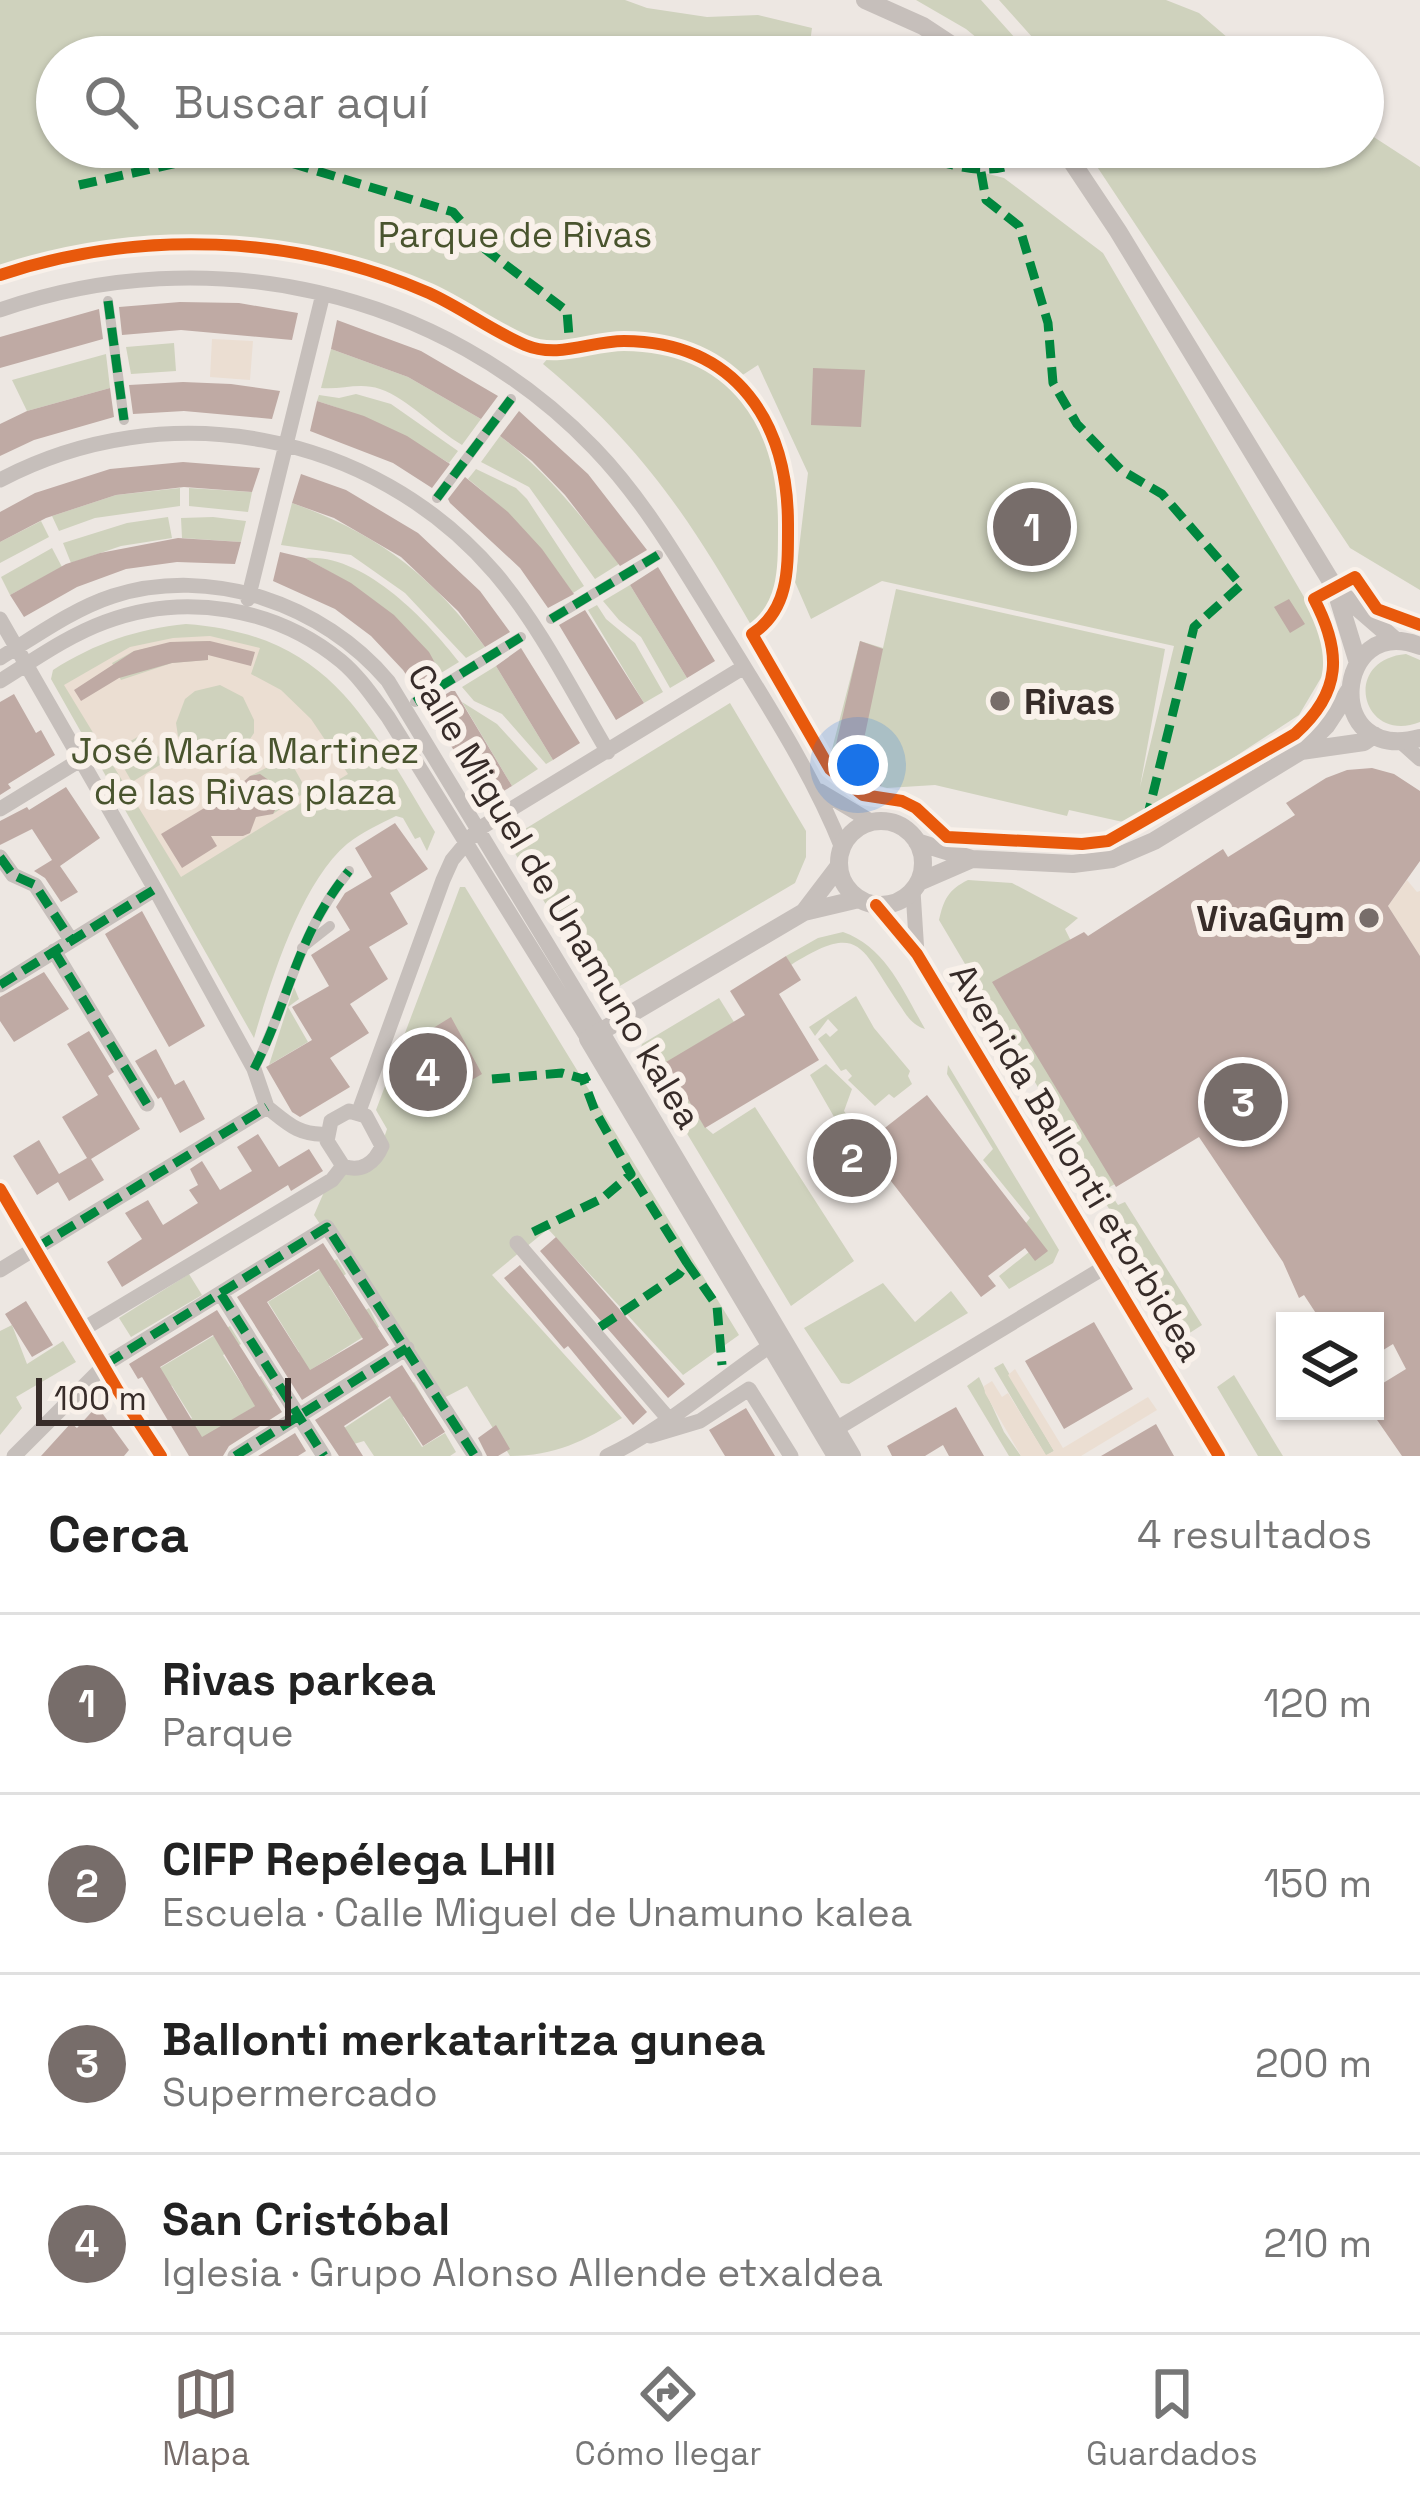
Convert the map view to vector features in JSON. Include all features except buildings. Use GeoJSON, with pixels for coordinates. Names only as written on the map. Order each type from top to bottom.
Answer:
{"type":"FeatureCollection","features":[{"type":"Feature","properties":{"kind":"street"},"geometry":{"type":"LineString","coordinates":[[865,0],[938,36]]}},
{"type":"Feature","properties":{"kind":"street"},"geometry":{"type":"LineString","coordinates":[[1076,168],[1335,588],[1358,663]]}},
{"type":"Feature","properties":{"kind":"street"},"geometry":{"type":"LineString","coordinates":[[0,310],[105,283],[186,276],[273,283],[323,293],[428,328],[522,383],[561,416],[646,511],[820,790],[841,857],[842,879],[867,902]]}},
{"type":"Feature","properties":{"kind":"street"},"geometry":{"type":"LineString","coordinates":[[245,612],[323,293]]}},
{"type":"Feature","properties":{"kind":"street"},"geometry":{"type":"LineString","coordinates":[[108,301],[124,420]]}},
{"type":"Feature","properties":{"kind":"street"},"geometry":{"type":"LineString","coordinates":[[436,498],[511,399]]}},
{"type":"Feature","properties":{"kind":"street"},"geometry":{"type":"LineString","coordinates":[[0,479],[63,451],[126,436],[186,431],[285,445],[329,459],[379,482],[464,540],[517,600],[608,752]]}},
{"type":"Feature","properties":{"kind":"street"},"geometry":{"type":"LineString","coordinates":[[550,619],[658,556]]}},
{"type":"Feature","properties":{"kind":"street","name":"Calle Miguel de Unamuno kalea"},"geometry":{"type":"LineString","coordinates":[[0,658],[78,611],[136,590],[206,586],[249,594],[310,616],[369,659],[405,708],[477,830],[770,1346],[830,1433],[852,1456]]}},
{"type":"Feature","properties":{"kind":"street"},"geometry":{"type":"LineString","coordinates":[[1335,588],[1396,641],[1420,646]]}},
{"type":"Feature","properties":{"kind":"street","name":"Calle Miguel de Unamuno kalea"},"geometry":{"type":"LineString","coordinates":[[0,681],[81,632],[136,612],[204,605],[245,612],[296,632],[358,678],[594,1035],[782,1333],[830,1433],[836,1456]]}},
{"type":"Feature","properties":{"kind":"street"},"geometry":{"type":"LineString","coordinates":[[0,619],[155,889],[254,1070],[267,1107],[292,1129],[327,1134]]}},
{"type":"Feature","properties":{"kind":"street"},"geometry":{"type":"LineString","coordinates":[[415,702],[521,637]]}},
{"type":"Feature","properties":{"kind":"street"},"geometry":{"type":"LineString","coordinates":[[820,790],[872,822],[898,825],[917,842],[972,859],[1073,864],[1112,859],[1154,841],[1301,752],[1349,691],[1358,663],[1368,652],[1396,641]]}},
{"type":"Feature","properties":{"kind":"street"},"geometry":{"type":"LineString","coordinates":[[359,1111],[443,880],[464,843],[477,830],[744,668]]}},
{"type":"Feature","properties":{"kind":"street"},"geometry":{"type":"LineString","coordinates":[[1349,691],[1355,716],[1374,735],[1410,740],[1420,759]]}},
{"type":"Feature","properties":{"kind":"street"},"geometry":{"type":"LineString","coordinates":[[1301,752],[1364,742],[1374,735]]}},
{"type":"Feature","properties":{"kind":"street"},"geometry":{"type":"LineString","coordinates":[[0,809],[80,760]]}},
{"type":"Feature","properties":{"kind":"street"},"geometry":{"type":"LineString","coordinates":[[804,912],[841,857],[849,836],[872,822]]}},
{"type":"Feature","properties":{"kind":"street"},"geometry":{"type":"LineString","coordinates":[[916,886],[923,861],[917,842]]}},
{"type":"Feature","properties":{"kind":"street"},"geometry":{"type":"LineString","coordinates":[[0,857],[13,875],[35,885],[71,940]]}},
{"type":"Feature","properties":{"kind":"street"},"geometry":{"type":"LineString","coordinates":[[594,1035],[804,912],[867,902],[890,904],[972,859]]}},
{"type":"Feature","properties":{"kind":"street"},"geometry":{"type":"LineString","coordinates":[[254,1070],[300,950],[323,902],[349,871]]}},
{"type":"Feature","properties":{"kind":"street","name":"Avenida Ballonti etorbidea"},"geometry":{"type":"LineString","coordinates":[[916,886],[916,954]]}},
{"type":"Feature","properties":{"kind":"street"},"geometry":{"type":"LineString","coordinates":[[0,985],[155,889]]}},
{"type":"Feature","properties":{"kind":"street","name":"Avenida Ballonti etorbidea"},"geometry":{"type":"LineString","coordinates":[[867,902],[916,954],[1220,1456]]}},
{"type":"Feature","properties":{"kind":"street"},"geometry":{"type":"LineString","coordinates":[[300,950],[330,926]]}},
{"type":"Feature","properties":{"kind":"street"},"geometry":{"type":"LineString","coordinates":[[54,951],[147,1104]]}},
{"type":"Feature","properties":{"kind":"street"},"geometry":{"type":"LineString","coordinates":[[0,1270],[267,1107]]}},
{"type":"Feature","properties":{"kind":"street"},"geometry":{"type":"LineString","coordinates":[[359,1111],[374,1127],[382,1146],[359,1169],[343,1166],[329,1147],[327,1134],[339,1115],[359,1111]]}},
{"type":"Feature","properties":{"kind":"street"},"geometry":{"type":"LineString","coordinates":[[85,1328],[332,1180],[343,1166]]}},
{"type":"Feature","properties":{"kind":"street"},"geometry":{"type":"LineString","coordinates":[[0,1189],[161,1456]]}},
{"type":"Feature","properties":{"kind":"street"},"geometry":{"type":"LineString","coordinates":[[14,1456],[106,1364],[327,1227],[475,1456]]}},
{"type":"Feature","properties":{"kind":"street"},"geometry":{"type":"LineString","coordinates":[[517,1243],[667,1417]]}},
{"type":"Feature","properties":{"kind":"street"},"geometry":{"type":"LineString","coordinates":[[830,1433],[1106,1267]]}},
{"type":"Feature","properties":{"kind":"street"},"geometry":{"type":"LineString","coordinates":[[221,1294],[324,1456]]}},
{"type":"Feature","properties":{"kind":"street"},"geometry":{"type":"LineString","coordinates":[[647,1437],[667,1417],[770,1346]]}},
{"type":"Feature","properties":{"kind":"street"},"geometry":{"type":"LineString","coordinates":[[236,1456],[407,1348]]}},
{"type":"Feature","properties":{"kind":"street"},"geometry":{"type":"LineString","coordinates":[[607,1456],[700,1420],[749,1388],[791,1456]]}},
{"type":"Feature","properties":{"kind":"green space","name":"Parque de Rivas"},"geometry":{"type":"Polygon","coordinates":[[[0,0],[625,0],[707,17],[758,15],[812,28],[811,36],[36,36],[36,168],[977,168],[1004,178],[1103,253],[1318,621],[1328,666],[1299,715],[1132,824],[1069,810],[1067,816],[935,785],[887,788],[848,778],[831,753],[860,641],[883,648],[896,589],[1165,649],[1140,787],[1174,646],[882,581],[811,619],[795,582],[808,473],[758,365],[738,378],[690,350],[639,338],[546,347],[519,338],[423,285],[371,267],[266,245],[213,241],[106,247],[0,271],[0,0]]]}},
{"type":"Feature","properties":{"kind":"green space"},"geometry":{"type":"Polygon","coordinates":[[[916,0],[981,0],[1013,36],[974,36],[916,0]]]}},
{"type":"Feature","properties":{"kind":"green space"},"geometry":{"type":"Polygon","coordinates":[[[999,0],[1166,0],[1199,13],[1226,36],[1031,36],[999,0]]]}},
{"type":"Feature","properties":{"kind":"green space"},"geometry":{"type":"Polygon","coordinates":[[[1384,144],[1420,167],[1420,590],[1350,548],[1098,168],[1384,168],[1384,144]]]}},
{"type":"Feature","properties":{"kind":"green space"},"geometry":{"type":"Polygon","coordinates":[[[174,343],[176,371],[131,374],[126,347],[174,343]]]}},
{"type":"Feature","properties":{"kind":"green space"},"geometry":{"type":"Polygon","coordinates":[[[628,346],[669,352],[711,372],[739,396],[760,425],[779,495],[781,533],[772,609],[751,625],[660,484],[608,423],[543,364],[549,357],[628,346]]]}},
{"type":"Feature","properties":{"kind":"green space"},"geometry":{"type":"Polygon","coordinates":[[[331,349],[408,377],[481,419],[462,445],[380,389],[321,388],[331,349]]]}},
{"type":"Feature","properties":{"kind":"green space"},"geometry":{"type":"Polygon","coordinates":[[[106,354],[110,388],[27,411],[12,380],[106,354]]]}},
{"type":"Feature","properties":{"kind":"green space"},"geometry":{"type":"Polygon","coordinates":[[[356,394],[391,404],[458,451],[449,463],[385,428],[317,401],[319,395],[356,394]]]}},
{"type":"Feature","properties":{"kind":"green space"},"geometry":{"type":"Polygon","coordinates":[[[500,436],[549,480],[619,564],[595,579],[529,487],[481,462],[500,436]]]}},
{"type":"Feature","properties":{"kind":"green space"},"geometry":{"type":"Polygon","coordinates":[[[476,469],[516,488],[527,499],[584,586],[573,593],[525,532],[468,479],[476,469]]]}},
{"type":"Feature","properties":{"kind":"green space"},"geometry":{"type":"Polygon","coordinates":[[[180,488],[180,506],[95,518],[59,531],[52,516],[116,495],[180,488]]]}},
{"type":"Feature","properties":{"kind":"green space"},"geometry":{"type":"Polygon","coordinates":[[[189,488],[252,492],[248,512],[189,506],[189,488]]]}},
{"type":"Feature","properties":{"kind":"green space"},"geometry":{"type":"Polygon","coordinates":[[[292,503],[350,528],[400,559],[444,598],[485,647],[466,658],[405,593],[351,555],[281,545],[292,503]]]}},
{"type":"Feature","properties":{"kind":"green space"},"geometry":{"type":"Polygon","coordinates":[[[168,517],[172,538],[121,546],[71,563],[63,543],[127,523],[168,517]]]}},
{"type":"Feature","properties":{"kind":"green space"},"geometry":{"type":"Polygon","coordinates":[[[181,518],[246,521],[241,542],[182,538],[181,518]]]}},
{"type":"Feature","properties":{"kind":"green space"},"geometry":{"type":"Polygon","coordinates":[[[41,521],[49,537],[0,563],[0,542],[41,521]]]}},
{"type":"Feature","properties":{"kind":"green space"},"geometry":{"type":"Polygon","coordinates":[[[52,548],[62,567],[10,595],[1,577],[52,548]]]}},
{"type":"Feature","properties":{"kind":"green space"},"geometry":{"type":"Polygon","coordinates":[[[305,558],[327,559],[371,577],[411,609],[459,662],[441,673],[414,637],[381,606],[305,558]]]}},
{"type":"Feature","properties":{"kind":"green space"},"geometry":{"type":"Polygon","coordinates":[[[630,585],[687,678],[670,688],[641,637],[603,601],[630,585]]]}},
{"type":"Feature","properties":{"kind":"green space"},"geometry":{"type":"Polygon","coordinates":[[[597,605],[635,643],[663,692],[644,703],[588,610],[597,605]]]}},
{"type":"Feature","properties":{"kind":"green space","name":"José María Martinez de las Rivas plaza"},"geometry":{"type":"Polygon","coordinates":[[[186,624],[277,645],[311,665],[364,720],[435,832],[427,851],[420,837],[415,839],[403,818],[396,816],[353,840],[330,861],[290,934],[254,1038],[51,679],[53,670],[101,645],[186,624]]]}},
{"type":"Feature","properties":{"kind":"green space"},"geometry":{"type":"Polygon","coordinates":[[[1406,654],[1420,660],[1420,722],[1400,726],[1384,722],[1373,712],[1366,699],[1366,684],[1372,670],[1385,660],[1406,654]]]}},
{"type":"Feature","properties":{"kind":"green space"},"geometry":{"type":"Polygon","coordinates":[[[496,666],[553,760],[546,764],[502,714],[474,701],[462,687],[496,666]]]}},
{"type":"Feature","properties":{"kind":"green space"},"geometry":{"type":"Polygon","coordinates":[[[462,702],[497,724],[538,769],[512,786],[462,702]]]}},
{"type":"Feature","properties":{"kind":"green space"},"geometry":{"type":"Polygon","coordinates":[[[730,703],[806,831],[806,857],[795,883],[613,990],[603,991],[594,984],[507,840],[730,703]]]}},
{"type":"Feature","properties":{"kind":"green space"},"geometry":{"type":"Polygon","coordinates":[[[968,880],[1012,883],[1078,918],[1065,929],[1115,1184],[1100,1192],[939,920],[948,896],[968,880]]]}},
{"type":"Feature","properties":{"kind":"green space"},"geometry":{"type":"Polygon","coordinates":[[[460,887],[465,887],[739,1335],[683,1375],[548,1229],[492,1275],[622,1418],[569,1446],[526,1455],[510,1456],[467,1386],[438,1401],[314,1215],[338,1160],[359,1169],[378,1156],[387,1129],[376,1110],[460,887]]]}},
{"type":"Feature","properties":{"kind":"green space"},"geometry":{"type":"Polygon","coordinates":[[[843,932],[882,959],[925,1029],[907,1016],[857,947],[832,945],[791,965],[786,956],[818,938],[843,932]]]}},
{"type":"Feature","properties":{"kind":"green space"},"geometry":{"type":"Polygon","coordinates":[[[294,987],[299,999],[288,1007],[308,1042],[269,1065],[294,987]]]}},
{"type":"Feature","properties":{"kind":"green space"},"geometry":{"type":"Polygon","coordinates":[[[856,996],[874,1028],[910,1071],[912,1084],[875,1106],[848,1080],[852,1076],[846,1069],[841,1071],[818,1039],[838,1030],[828,1019],[815,1036],[809,1027],[856,996]]]}},
{"type":"Feature","properties":{"kind":"green space"},"geometry":{"type":"Polygon","coordinates":[[[719,998],[734,1022],[666,1063],[713,1134],[755,1107],[854,1261],[791,1306],[639,1054],[642,1044],[719,998]]]}},
{"type":"Feature","properties":{"kind":"green space"},"geometry":{"type":"Polygon","coordinates":[[[826,1064],[852,1089],[844,1111],[855,1126],[840,1140],[819,1134],[837,1122],[810,1075],[826,1064]]]}},
{"type":"Feature","properties":{"kind":"green space"},"geometry":{"type":"Polygon","coordinates":[[[948,1065],[1059,1250],[1053,1263],[1009,1289],[999,1276],[1029,1252],[1026,1223],[1030,1218],[983,1160],[993,1149],[947,1074],[948,1065]]]}},
{"type":"Feature","properties":{"kind":"green space"},"geometry":{"type":"Polygon","coordinates":[[[1110,1193],[1118,1205],[1125,1202],[1202,1325],[1185,1336],[1102,1197],[1110,1193]]]}},
{"type":"Feature","properties":{"kind":"green space"},"geometry":{"type":"Polygon","coordinates":[[[337,1259],[346,1274],[329,1286],[350,1319],[369,1308],[379,1327],[293,1381],[299,1352],[268,1302],[337,1259]]]}},
{"type":"Feature","properties":{"kind":"green space"},"geometry":{"type":"Polygon","coordinates":[[[189,1274],[202,1295],[131,1337],[119,1318],[189,1274]]]}},
{"type":"Feature","properties":{"kind":"green space"},"geometry":{"type":"Polygon","coordinates":[[[883,1283],[915,1322],[951,1291],[968,1313],[849,1384],[841,1383],[804,1328],[883,1283]]]}},
{"type":"Feature","properties":{"kind":"green space"},"geometry":{"type":"Polygon","coordinates":[[[12,1325],[27,1364],[63,1341],[76,1362],[16,1397],[22,1408],[0,1435],[0,1331],[12,1325]]]}},
{"type":"Feature","properties":{"kind":"green space"},"geometry":{"type":"Polygon","coordinates":[[[230,1326],[241,1344],[223,1355],[243,1386],[261,1376],[273,1395],[187,1448],[176,1429],[192,1418],[172,1386],[143,1378],[230,1326]]]}},
{"type":"Feature","properties":{"kind":"green space"},"geometry":{"type":"Polygon","coordinates":[[[1003,1363],[1054,1451],[1046,1456],[994,1368],[1003,1363]]]}},
{"type":"Feature","properties":{"kind":"green space"},"geometry":{"type":"Polygon","coordinates":[[[1234,1375],[1283,1456],[1258,1456],[1217,1387],[1234,1375]]]}},
{"type":"Feature","properties":{"kind":"green space"},"geometry":{"type":"Polygon","coordinates":[[[979,1377],[1004,1432],[1021,1456],[1009,1456],[967,1386],[979,1377]]]}},
{"type":"Feature","properties":{"kind":"green space"},"geometry":{"type":"Polygon","coordinates":[[[414,1382],[424,1399],[403,1417],[422,1447],[445,1433],[456,1452],[450,1456],[374,1456],[364,1441],[354,1444],[338,1432],[414,1382]]]}},
{"type":"Feature","properties":{"kind":"shaded area"},"geometry":{"type":"Polygon","coordinates":[[[212,339],[253,341],[250,380],[210,377],[212,339]]]}},
{"type":"Feature","properties":{"kind":"shaded area"},"geometry":{"type":"Polygon","coordinates":[[[210,636],[260,648],[251,674],[281,690],[311,719],[348,774],[181,877],[64,685],[130,647],[210,636]],[[208,641],[134,651],[112,663],[121,680],[172,663],[207,660],[208,641]],[[220,685],[195,691],[185,699],[176,723],[178,736],[193,756],[217,763],[240,754],[254,733],[254,720],[243,697],[220,685]],[[144,733],[114,751],[132,782],[163,763],[144,733]],[[288,757],[250,776],[241,793],[232,784],[214,789],[212,799],[234,836],[250,833],[252,815],[273,814],[307,791],[288,757]]]}},
{"type":"Feature","properties":{"kind":"shaded area"},"geometry":{"type":"Polygon","coordinates":[[[1407,880],[1420,891],[1420,956],[1388,906],[1407,880]]]}},
{"type":"Feature","properties":{"kind":"shaded area"},"geometry":{"type":"Polygon","coordinates":[[[1015,1369],[1063,1448],[1148,1397],[1157,1410],[1081,1456],[1021,1456],[985,1393],[984,1386],[992,1381],[1002,1397],[1008,1393],[1046,1455],[1054,1451],[1008,1375],[1015,1369]]]}},
{"type":"Feature","properties":{"kind":"marked path"},"geometry":{"type":"LineString","coordinates":[[79,185],[155,168]]}},
{"type":"Feature","properties":{"kind":"marked path"},"geometry":{"type":"LineString","coordinates":[[307,168],[453,212],[486,250],[567,311],[570,349]]}},
{"type":"Feature","properties":{"kind":"marked path"},"geometry":{"type":"LineString","coordinates":[[967,168],[998,168]]}},
{"type":"Feature","properties":{"kind":"marked path"},"geometry":{"type":"LineString","coordinates":[[981,172],[986,200],[1019,226],[1048,323],[1053,383],[1077,424],[1121,470],[1162,494],[1241,585],[1194,627],[1148,814]]}},
{"type":"Feature","properties":{"kind":"marked path"},"geometry":{"type":"LineString","coordinates":[[108,301],[124,420]]}},
{"type":"Feature","properties":{"kind":"marked path"},"geometry":{"type":"LineString","coordinates":[[437,498],[511,399]]}},
{"type":"Feature","properties":{"kind":"marked path"},"geometry":{"type":"LineString","coordinates":[[551,619],[658,555]]}},
{"type":"Feature","properties":{"kind":"marked path"},"geometry":{"type":"LineString","coordinates":[[415,702],[521,637]]}},
{"type":"Feature","properties":{"kind":"marked path"},"geometry":{"type":"LineString","coordinates":[[0,857],[13,875],[35,885],[71,940]]}},
{"type":"Feature","properties":{"kind":"marked path"},"geometry":{"type":"LineString","coordinates":[[254,1069],[305,944],[349,871]]}},
{"type":"Feature","properties":{"kind":"marked path"},"geometry":{"type":"LineString","coordinates":[[0,985],[155,889]]}},
{"type":"Feature","properties":{"kind":"marked path"},"geometry":{"type":"LineString","coordinates":[[54,951],[147,1104]]}},
{"type":"Feature","properties":{"kind":"marked path"},"geometry":{"type":"LineString","coordinates":[[492,1079],[562,1073],[583,1079],[591,1075]]}},
{"type":"Feature","properties":{"kind":"marked path"},"geometry":{"type":"LineString","coordinates":[[533,1232],[603,1198],[631,1174],[595,1111],[583,1079]]}},
{"type":"Feature","properties":{"kind":"marked path"},"geometry":{"type":"LineString","coordinates":[[36,1248],[267,1107]]}},
{"type":"Feature","properties":{"kind":"marked path"},"geometry":{"type":"LineString","coordinates":[[600,1327],[679,1274],[687,1263],[631,1174]]}},
{"type":"Feature","properties":{"kind":"marked path"},"geometry":{"type":"LineString","coordinates":[[106,1364],[327,1227],[475,1456]]}},
{"type":"Feature","properties":{"kind":"marked path"},"geometry":{"type":"LineString","coordinates":[[687,1263],[717,1306],[722,1365]]}},
{"type":"Feature","properties":{"kind":"marked path"},"geometry":{"type":"LineString","coordinates":[[221,1294],[324,1456]]}},
{"type":"Feature","properties":{"kind":"marked path"},"geometry":{"type":"LineString","coordinates":[[235,1456],[407,1348]]}},
{"type":"Feature","properties":{"kind":"cycle path"},"geometry":{"type":"LineString","coordinates":[[0,275],[106,250],[161,245],[271,249],[378,273],[429,293],[538,349],[624,341],[664,345],[726,373],[766,423],[786,490],[784,587],[773,613],[752,634],[830,769],[863,795],[916,808],[947,837],[1082,844],[1108,841],[1295,734],[1322,703],[1333,671],[1329,637],[1314,599],[1355,577],[1377,609],[1420,625]]}},
{"type":"Feature","properties":{"kind":"cycle path"},"geometry":{"type":"LineString","coordinates":[[876,905],[917,954],[1219,1456]]}},
{"type":"Feature","properties":{"kind":"cycle path"},"geometry":{"type":"LineString","coordinates":[[0,1189],[161,1456]]}},
{"type":"Feature","properties":{"kind":"place","name":"Rivas parkea"},"geometry":{"type":"Point","coordinates":[1032,527]}},
{"type":"Feature","properties":{"kind":"place","name":"Rivas"},"geometry":{"type":"Point","coordinates":[1000,701]}},
{"type":"Feature","properties":{"kind":"place","name":"VivaGym"},"geometry":{"type":"Point","coordinates":[1369,918]}},
{"type":"Feature","properties":{"kind":"place","name":"San Cristóbal"},"geometry":{"type":"Point","coordinates":[428,1072]}},
{"type":"Feature","properties":{"kind":"place","name":"Ballonti merkataritza gunea"},"geometry":{"type":"Point","coordinates":[1243,1102]}},
{"type":"Feature","properties":{"kind":"place","name":"CIFP Repélega LHII"},"geometry":{"type":"Point","coordinates":[852,1158]}}]}
